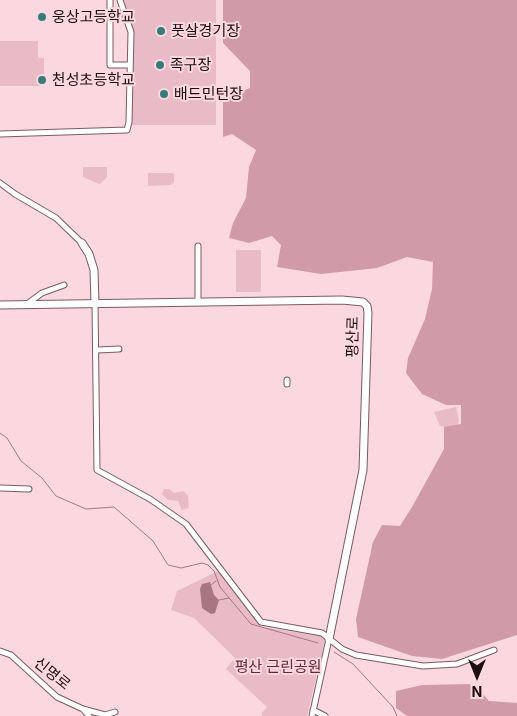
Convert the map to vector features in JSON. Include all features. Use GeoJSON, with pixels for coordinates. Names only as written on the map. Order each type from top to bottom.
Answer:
{"type":"FeatureCollection","features":[{"type":"Feature","properties":{"kind":"street"},"geometry":{"type":"LineString","coordinates":[[110,0],[110,65],[130,65]]}},
{"type":"Feature","properties":{"kind":"street"},"geometry":{"type":"LineString","coordinates":[[0,134],[125,132],[129,122],[131,32],[120,0]]}},
{"type":"Feature","properties":{"kind":"street"},"geometry":{"type":"LineString","coordinates":[[0,183],[14,194],[56,218],[82,243],[89,254],[94,270],[97,350],[97,470],[150,499],[186,524],[262,622],[322,633],[342,649],[356,655],[422,666],[457,664],[494,650]]}},
{"type":"Feature","properties":{"kind":"street"},"geometry":{"type":"LineString","coordinates":[[198,246],[198,301]]}},
{"type":"Feature","properties":{"kind":"street"},"geometry":{"type":"LineString","coordinates":[[26,305],[42,293],[64,284]]}},
{"type":"Feature","properties":{"kind":"street","name":"평산로"},"geometry":{"type":"LineString","coordinates":[[0,305],[358,300],[367,306],[363,470],[329,639]]}},
{"type":"Feature","properties":{"kind":"street"},"geometry":{"type":"LineString","coordinates":[[97,350],[119,349]]}},
{"type":"Feature","properties":{"kind":"street"},"geometry":{"type":"LineString","coordinates":[[0,488],[28,489]]}},
{"type":"Feature","properties":{"kind":"street"},"geometry":{"type":"LineString","coordinates":[[326,716],[313,713],[329,639]]}},
{"type":"Feature","properties":{"kind":"street","name":"신명로"},"geometry":{"type":"LineString","coordinates":[[0,652],[11,655],[57,697],[83,709],[89,716]]}},
{"type":"Feature","properties":{"kind":"street"},"geometry":{"type":"LineString","coordinates":[[83,709],[105,715],[115,712]]}},
{"type":"Feature","properties":{"kind":"green space"},"geometry":{"type":"Polygon","coordinates":[[[122,0],[216,0],[216,125],[132,125],[134,32],[122,0]]]}},
{"type":"Feature","properties":{"kind":"green space"},"geometry":{"type":"Polygon","coordinates":[[[0,41],[38,41],[38,58],[44,58],[44,81],[39,86],[0,86],[0,41]]]}},
{"type":"Feature","properties":{"kind":"green space"},"geometry":{"type":"Polygon","coordinates":[[[83,167],[107,167],[107,177],[100,184],[83,177],[83,167]]]}},
{"type":"Feature","properties":{"kind":"green space"},"geometry":{"type":"Polygon","coordinates":[[[148,173],[174,173],[174,182],[171,185],[148,186],[148,173]]]}},
{"type":"Feature","properties":{"kind":"green space"},"geometry":{"type":"Polygon","coordinates":[[[236,250],[261,250],[261,292],[236,292],[236,250]]]}},
{"type":"Feature","properties":{"kind":"green space"},"geometry":{"type":"Polygon","coordinates":[[[456,407],[459,420],[457,427],[440,426],[434,412],[456,407]]]}},
{"type":"Feature","properties":{"kind":"green space"},"geometry":{"type":"Polygon","coordinates":[[[164,489],[169,489],[174,493],[184,491],[188,496],[189,508],[182,510],[178,501],[168,500],[162,494],[164,489]]]}},
{"type":"Feature","properties":{"kind":"green space","name":"평산 근린공원"},"geometry":{"type":"Polygon","coordinates":[[[218,571],[261,627],[321,636],[325,640],[307,716],[262,716],[267,707],[226,669],[235,658],[194,618],[171,610],[177,591],[218,571]]]}},
{"type":"Feature","properties":{"kind":"shaded area"},"geometry":{"type":"Polygon","coordinates":[[[223,0],[517,0],[517,635],[442,659],[412,656],[358,637],[356,619],[373,542],[382,525],[400,526],[444,449],[444,427],[461,424],[461,405],[446,405],[422,394],[406,373],[408,358],[425,319],[432,289],[433,262],[407,257],[377,268],[321,274],[277,267],[281,245],[272,236],[249,243],[229,238],[233,223],[246,198],[249,167],[256,150],[232,134],[223,137],[223,99],[250,88],[250,71],[223,43],[223,0]]]}},
{"type":"Feature","properties":{"kind":"shaded area"},"geometry":{"type":"Polygon","coordinates":[[[210,582],[214,595],[219,600],[215,613],[211,614],[202,608],[200,589],[202,584],[210,582]]]}},
{"type":"Feature","properties":{"kind":"shaded area"},"geometry":{"type":"Polygon","coordinates":[[[474,684],[489,701],[517,703],[517,716],[407,716],[396,708],[396,691],[422,685],[474,684]]]}},
{"type":"Feature","properties":{"kind":"waterway"},"geometry":{"type":"LineString","coordinates":[[0,433],[7,438],[21,461],[42,478],[56,496],[86,509],[114,507],[153,541],[168,565],[181,568],[202,563],[208,565],[214,571],[220,587],[251,624],[318,643]]}},
{"type":"Feature","properties":{"kind":"waterway"},"geometry":{"type":"LineString","coordinates":[[211,585],[216,581]]}},
{"type":"Feature","properties":{"kind":"waterway"},"geometry":{"type":"LineString","coordinates":[[219,600],[229,598]]}},
{"type":"Feature","properties":{"kind":"waterway"},"geometry":{"type":"LineString","coordinates":[[334,652],[353,664],[393,707],[397,716]]}},
{"type":"Feature","properties":{"kind":"place","name":"웅상고등학교"},"geometry":{"type":"Point","coordinates":[42,17]}},
{"type":"Feature","properties":{"kind":"place","name":"풋살경기장"},"geometry":{"type":"Point","coordinates":[161,31]}},
{"type":"Feature","properties":{"kind":"place","name":"족구장"},"geometry":{"type":"Point","coordinates":[160,65]}},
{"type":"Feature","properties":{"kind":"place","name":"천성초등학교"},"geometry":{"type":"Point","coordinates":[42,80]}},
{"type":"Feature","properties":{"kind":"place","name":"배드민턴장"},"geometry":{"type":"Point","coordinates":[164,94]}}]}
